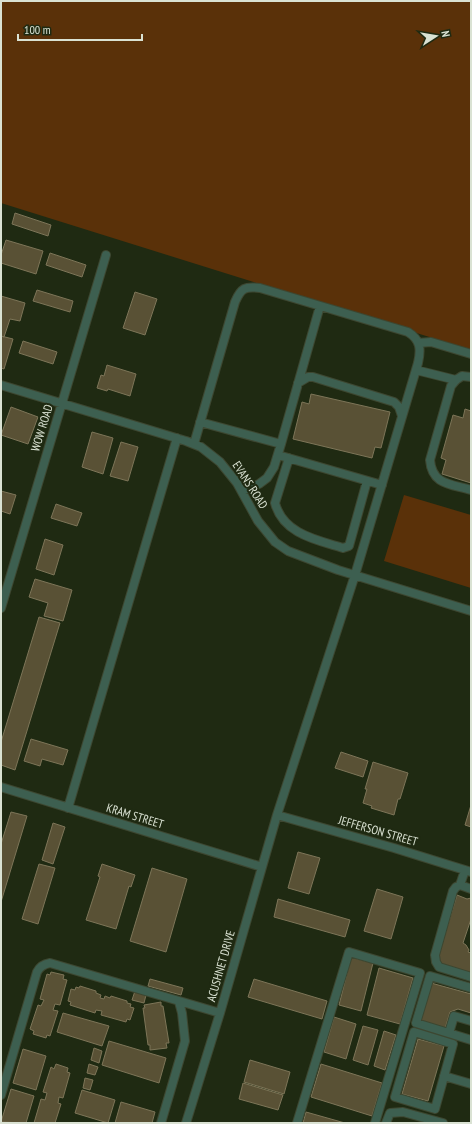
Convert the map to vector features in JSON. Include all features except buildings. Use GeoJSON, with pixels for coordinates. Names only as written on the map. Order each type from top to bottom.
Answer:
{"type":"FeatureCollection","features":[{"type":"Feature","properties":{"kind":"street","name":"WOW ROAD"},"geometry":{"type":"LineString","coordinates":[[1,608],[106,255]]}},
{"type":"Feature","properties":{"kind":"street"},"geometry":{"type":"LineString","coordinates":[[194,444],[235,302],[239,293],[245,288],[260,288],[408,332],[414,336],[418,344],[431,342],[471,354]]}},
{"type":"Feature","properties":{"kind":"street"},"geometry":{"type":"LineString","coordinates":[[242,491],[259,484],[267,478],[274,467],[320,306]]}},
{"type":"Feature","properties":{"kind":"street","name":"ACUSHNET DRIVE"},"geometry":{"type":"LineString","coordinates":[[186,1123],[220,1013],[277,815],[355,576],[416,370],[420,353],[418,344]]}},
{"type":"Feature","properties":{"kind":"street"},"geometry":{"type":"LineString","coordinates":[[416,370],[456,380]]}},
{"type":"Feature","properties":{"kind":"street"},"geometry":{"type":"LineString","coordinates":[[471,377],[462,376],[451,386],[430,460],[430,467],[433,475],[440,481],[471,490]]}},
{"type":"Feature","properties":{"kind":"street"},"geometry":{"type":"LineString","coordinates":[[298,383],[308,377],[314,377],[394,402],[399,407],[402,416]]}},
{"type":"Feature","properties":{"kind":"street","name":"EVANS ROAD"},"geometry":{"type":"LineString","coordinates":[[1,385],[177,438],[201,447],[220,462],[237,483],[258,520],[275,542],[288,551],[355,576],[471,611]]}},
{"type":"Feature","properties":{"kind":"street"},"geometry":{"type":"LineString","coordinates":[[200,422],[281,444]]}},
{"type":"Feature","properties":{"kind":"street"},"geometry":{"type":"LineString","coordinates":[[68,808],[177,438]]}},
{"type":"Feature","properties":{"kind":"street"},"geometry":{"type":"LineString","coordinates":[[278,455],[382,485]]}},
{"type":"Feature","properties":{"kind":"street"},"geometry":{"type":"LineString","coordinates":[[289,458],[275,503],[283,520],[303,535],[343,548],[349,546],[367,481]]}},
{"type":"Feature","properties":{"kind":"street","name":"KRAM STREET"},"geometry":{"type":"LineString","coordinates":[[1,787],[262,868]]}},
{"type":"Feature","properties":{"kind":"street","name":"JEFFERSON STREET"},"geometry":{"type":"LineString","coordinates":[[277,815],[394,848],[468,871]]}},
{"type":"Feature","properties":{"kind":"street"},"geometry":{"type":"LineString","coordinates":[[468,871],[460,885],[453,891],[435,955],[439,968],[471,977]]}},
{"type":"Feature","properties":{"kind":"street"},"geometry":{"type":"LineString","coordinates":[[460,885],[471,889]]}},
{"type":"Feature","properties":{"kind":"street"},"geometry":{"type":"LineString","coordinates":[[297,1123],[349,952],[420,973],[375,1123]]}},
{"type":"Feature","properties":{"kind":"street"},"geometry":{"type":"LineString","coordinates":[[1,1095],[37,972],[40,966],[46,963],[220,1013]]}},
{"type":"Feature","properties":{"kind":"street"},"geometry":{"type":"LineString","coordinates":[[471,988],[430,976],[416,1023],[471,1040]]}},
{"type":"Feature","properties":{"kind":"street"},"geometry":{"type":"LineString","coordinates":[[161,1123],[185,1041],[182,1013],[179,1002]]}},
{"type":"Feature","properties":{"kind":"street"},"geometry":{"type":"LineString","coordinates":[[449,1033],[454,1016],[471,1021]]}},
{"type":"Feature","properties":{"kind":"street"},"geometry":{"type":"LineString","coordinates":[[414,1032],[453,1044],[444,1076],[435,1109],[395,1097],[414,1032]]}},
{"type":"Feature","properties":{"kind":"street"},"geometry":{"type":"LineString","coordinates":[[444,1076],[471,1084]]}},
{"type":"Feature","properties":{"kind":"street"},"geometry":{"type":"LineString","coordinates":[[386,1123],[390,1113],[403,1112],[443,1123]]}},
{"type":"Feature","properties":{"kind":"shaded area"},"geometry":{"type":"Polygon","coordinates":[[[1,1],[471,1],[471,350],[1,203],[1,1]]]}},
{"type":"Feature","properties":{"kind":"shaded area"},"geometry":{"type":"Polygon","coordinates":[[[404,495],[471,515],[471,588],[384,561],[404,495]]]}}]}
